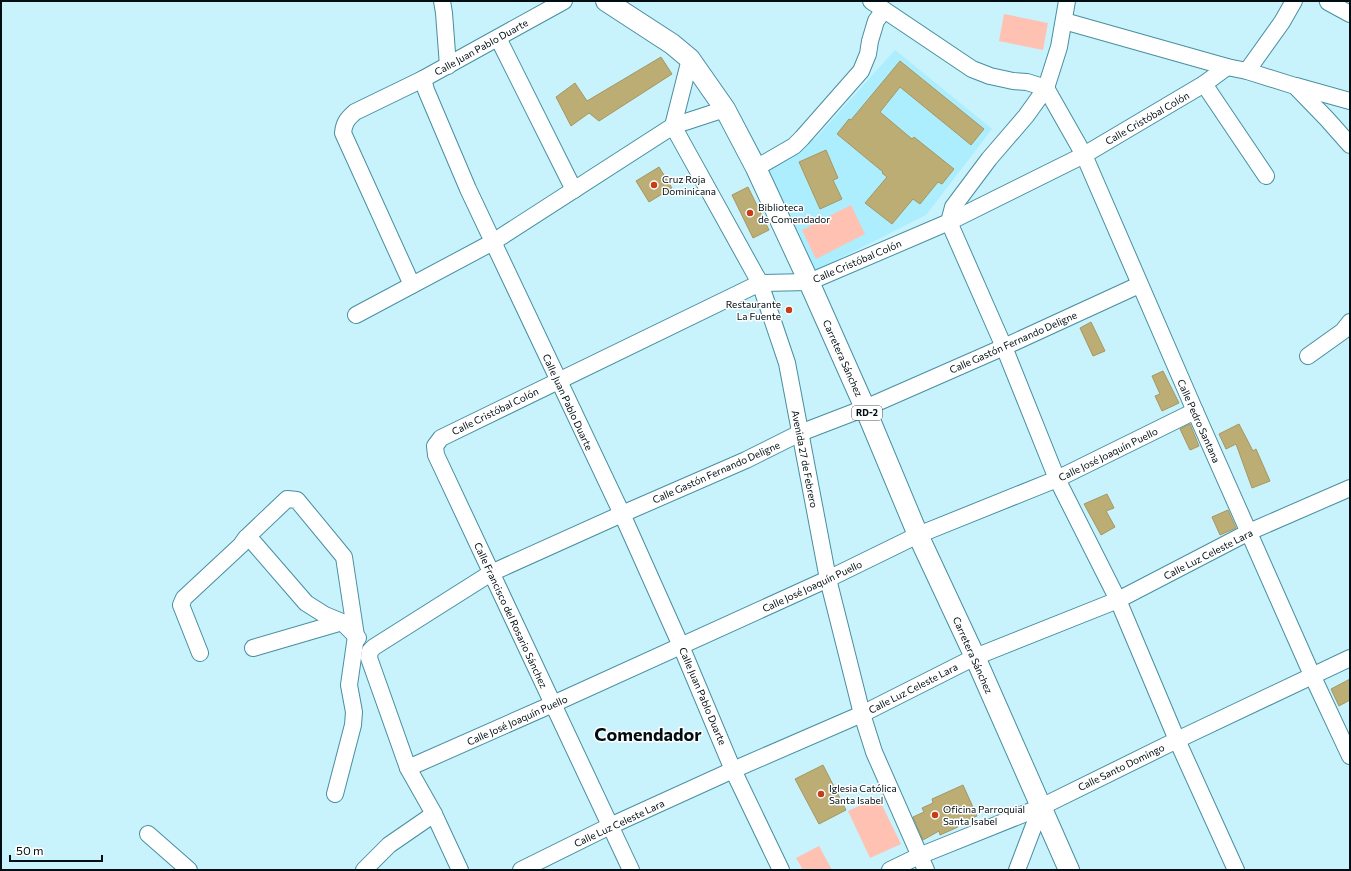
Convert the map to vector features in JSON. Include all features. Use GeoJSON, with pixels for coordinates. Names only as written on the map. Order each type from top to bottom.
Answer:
{"type":"FeatureCollection","features":[{"type":"Feature","properties":{"kind":"main road","name":"Carretera Sánchez"},"geometry":{"type":"LineString","coordinates":[[606,1],[672,44],[690,59],[725,109],[756,168],[809,282],[865,408],[918,535],[975,658],[1069,870]]}},
{"type":"Feature","properties":{"kind":"street"},"geometry":{"type":"LineString","coordinates":[[442,1],[448,66]]}},
{"type":"Feature","properties":{"kind":"street","name":"Calle Juan Pablo Duarte"},"geometry":{"type":"LineString","coordinates":[[564,1],[423,79],[426,90],[468,190],[622,514],[681,646],[733,770],[781,870]]}},
{"type":"Feature","properties":{"kind":"street"},"geometry":{"type":"LineString","coordinates":[[1067,1],[1059,47],[1046,88],[1026,116],[989,159],[953,207],[949,222],[1004,347],[1057,479],[1118,600],[1177,740],[1236,870]]}},
{"type":"Feature","properties":{"kind":"street"},"geometry":{"type":"LineString","coordinates":[[1247,71],[1282,22],[1294,1]]}},
{"type":"Feature","properties":{"kind":"street"},"geometry":{"type":"LineString","coordinates":[[1328,1],[1350,14]]}},
{"type":"Feature","properties":{"kind":"street"},"geometry":{"type":"LineString","coordinates":[[877,5],[972,69],[990,76],[1013,81],[1027,82],[1046,88]]}},
{"type":"Feature","properties":{"kind":"street"},"geometry":{"type":"LineString","coordinates":[[756,168],[794,146],[861,71],[868,54],[876,21],[877,5]]}},
{"type":"Feature","properties":{"kind":"street"},"geometry":{"type":"LineString","coordinates":[[1064,21],[1350,101]]}},
{"type":"Feature","properties":{"kind":"street"},"geometry":{"type":"LineString","coordinates":[[498,38],[574,190]]}},
{"type":"Feature","properties":{"kind":"street"},"geometry":{"type":"LineString","coordinates":[[673,126],[690,59]]}},
{"type":"Feature","properties":{"kind":"street","name":"Calle Cristóbal Colón"},"geometry":{"type":"LineString","coordinates":[[435,446],[441,438],[760,283],[809,282],[949,222],[1084,155],[1204,84],[1227,67]]}},
{"type":"Feature","properties":{"kind":"street"},"geometry":{"type":"LineString","coordinates":[[412,285],[343,133],[344,125],[347,119],[355,112],[423,79]]}},
{"type":"Feature","properties":{"kind":"street"},"geometry":{"type":"LineString","coordinates":[[1204,84],[1266,176]]}},
{"type":"Feature","properties":{"kind":"street"},"geometry":{"type":"LineString","coordinates":[[1295,86],[1328,119],[1350,145]]}},
{"type":"Feature","properties":{"kind":"street","name":"Calle Pedro Santana"},"geometry":{"type":"LineString","coordinates":[[1046,88],[1084,155],[1195,411],[1312,675],[1350,756]]}},
{"type":"Feature","properties":{"kind":"street"},"geometry":{"type":"LineString","coordinates":[[356,315],[493,242],[673,126],[725,109]]}},
{"type":"Feature","properties":{"kind":"street","name":"Avenida 27 de Febrero"},"geometry":{"type":"LineString","coordinates":[[673,126],[760,283],[787,363],[828,579],[862,714],[874,752],[926,870]]}},
{"type":"Feature","properties":{"kind":"street","name":"Calle Gastón Fernando Deligne"},"geometry":{"type":"LineString","coordinates":[[370,651],[378,643],[491,573],[746,460],[800,433],[865,408],[1004,347],[1139,284]]}},
{"type":"Feature","properties":{"kind":"street"},"geometry":{"type":"LineString","coordinates":[[1308,356],[1343,331],[1350,322]]}},
{"type":"Feature","properties":{"kind":"street","name":"Calle José Joaquín Puello"},"geometry":{"type":"LineString","coordinates":[[408,768],[828,579],[918,535],[1057,479],[1195,411]]}},
{"type":"Feature","properties":{"kind":"street","name":"Calle Francisco del Rosario Sánchez"},"geometry":{"type":"LineString","coordinates":[[435,446],[436,455],[631,870]]}},
{"type":"Feature","properties":{"kind":"street","name":"Calle Luz Celeste Lara"},"geometry":{"type":"LineString","coordinates":[[521,870],[610,826],[733,770],[862,714],[975,658],[1118,600],[1249,532],[1350,488]]}},
{"type":"Feature","properties":{"kind":"street"},"geometry":{"type":"LineString","coordinates":[[200,653],[181,605],[184,598],[241,545],[246,538],[287,499],[297,500],[344,557],[356,636],[349,685],[354,712],[353,725],[335,794]]}},
{"type":"Feature","properties":{"kind":"street"},"geometry":{"type":"LineString","coordinates":[[246,538],[254,543],[306,603],[325,615],[342,622],[370,651],[369,658],[408,768],[434,814],[460,870]]}},
{"type":"Feature","properties":{"kind":"street"},"geometry":{"type":"LineString","coordinates":[[253,648],[342,622]]}},
{"type":"Feature","properties":{"kind":"street","name":"Calle Santo Domingo"},"geometry":{"type":"LineString","coordinates":[[890,870],[919,856],[1041,807],[1177,740],[1350,658]]}},
{"type":"Feature","properties":{"kind":"street"},"geometry":{"type":"LineString","coordinates":[[1017,870],[1041,807]]}},
{"type":"Feature","properties":{"kind":"street"},"geometry":{"type":"LineString","coordinates":[[364,870],[389,845],[434,814]]}},
{"type":"Feature","properties":{"kind":"street"},"geometry":{"type":"LineString","coordinates":[[148,834],[190,870]]}},
{"type":"Feature","properties":{"kind":"shaded area"},"geometry":{"type":"Polygon","coordinates":[[[1004,14],[1048,23],[1043,50],[999,41],[1004,14]]]}},
{"type":"Feature","properties":{"kind":"shaded area"},"geometry":{"type":"Polygon","coordinates":[[[895,50],[992,129],[926,215],[811,273],[762,167],[816,138],[895,50]]]}},
{"type":"Feature","properties":{"kind":"shaded area"},"geometry":{"type":"Polygon","coordinates":[[[851,205],[865,234],[816,259],[802,230],[851,205]]]}},
{"type":"Feature","properties":{"kind":"shaded area"},"geometry":{"type":"Polygon","coordinates":[[[878,797],[901,844],[870,858],[848,811],[878,797]]]}},
{"type":"Feature","properties":{"kind":"shaded area"},"geometry":{"type":"Polygon","coordinates":[[[819,846],[832,870],[803,870],[796,858],[819,846]]]}},
{"type":"Feature","properties":{"kind":"building"},"geometry":{"type":"Polygon","coordinates":[[[661,57],[672,74],[599,121],[589,113],[571,126],[556,97],[575,83],[587,101],[661,57]]]}},
{"type":"Feature","properties":{"kind":"building"},"geometry":{"type":"Polygon","coordinates":[[[900,61],[984,129],[971,145],[900,87],[880,112],[912,139],[914,137],[954,169],[942,184],[938,182],[920,204],[913,199],[892,224],[865,203],[887,177],[837,134],[849,119],[851,120],[900,61]]]}},
{"type":"Feature","properties":{"kind":"building"},"geometry":{"type":"Polygon","coordinates":[[[826,150],[838,178],[833,180],[842,199],[820,209],[799,162],[826,150]]]}},
{"type":"Feature","properties":{"kind":"building","name":"Cruz Roja Dominicana"},"geometry":{"type":"Polygon","coordinates":[[[659,167],[672,188],[649,202],[636,181],[659,167]]]}},
{"type":"Feature","properties":{"kind":"building","name":"Biblioteca de Comendador"},"geometry":{"type":"Polygon","coordinates":[[[748,187],[769,230],[753,238],[732,195],[748,187]]]}},
{"type":"Feature","properties":{"kind":"building"},"geometry":{"type":"Polygon","coordinates":[[[1091,322],[1105,351],[1093,356],[1080,328],[1091,322]]]}},
{"type":"Feature","properties":{"kind":"building"},"geometry":{"type":"Polygon","coordinates":[[[1163,371],[1179,403],[1162,411],[1155,396],[1160,394],[1152,376],[1163,371]]]}},
{"type":"Feature","properties":{"kind":"building"},"geometry":{"type":"Polygon","coordinates":[[[1190,424],[1199,446],[1190,450],[1180,429],[1190,424]]]}},
{"type":"Feature","properties":{"kind":"building"},"geometry":{"type":"Polygon","coordinates":[[[1239,424],[1253,451],[1256,449],[1270,481],[1252,488],[1236,444],[1226,449],[1219,434],[1239,424]]]}},
{"type":"Feature","properties":{"kind":"building"},"geometry":{"type":"Polygon","coordinates":[[[1107,494],[1114,508],[1106,511],[1115,527],[1101,535],[1084,504],[1107,494]]]}},
{"type":"Feature","properties":{"kind":"building"},"geometry":{"type":"Polygon","coordinates":[[[1228,510],[1236,528],[1220,535],[1212,517],[1228,510]]]}},
{"type":"Feature","properties":{"kind":"building"},"geometry":{"type":"Polygon","coordinates":[[[1350,679],[1350,700],[1339,706],[1331,689],[1350,679]]]}},
{"type":"Feature","properties":{"kind":"building","name":"Iglesia Católica Santa Isabel"},"geometry":{"type":"Polygon","coordinates":[[[823,765],[846,810],[819,824],[795,779],[823,765]]]}},
{"type":"Feature","properties":{"kind":"building"},"geometry":{"type":"Polygon","coordinates":[[[963,785],[977,816],[957,824],[958,827],[940,835],[939,831],[923,840],[913,817],[924,812],[922,808],[933,803],[932,799],[963,785]]]}},
{"type":"Feature","properties":{"kind":"place","name":"Cruz Roja Dominicana"},"geometry":{"type":"Point","coordinates":[654,185]}},
{"type":"Feature","properties":{"kind":"place","name":"Biblioteca de Comendador"},"geometry":{"type":"Point","coordinates":[750,213]}},
{"type":"Feature","properties":{"kind":"place","name":"Restaurante La Fuente"},"geometry":{"type":"Point","coordinates":[789,310]}},
{"type":"Feature","properties":{"kind":"place","name":"Iglesia Católica Santa Isabel"},"geometry":{"type":"Point","coordinates":[821,794]}},
{"type":"Feature","properties":{"kind":"place","name":"Oficina Parroquial Santa Isabel"},"geometry":{"type":"Point","coordinates":[935,815]}},
{"type":"Feature","properties":{"kind":"district","name":"Comendador"},"geometry":{"type":"Point","coordinates":[648,735]}}]}
